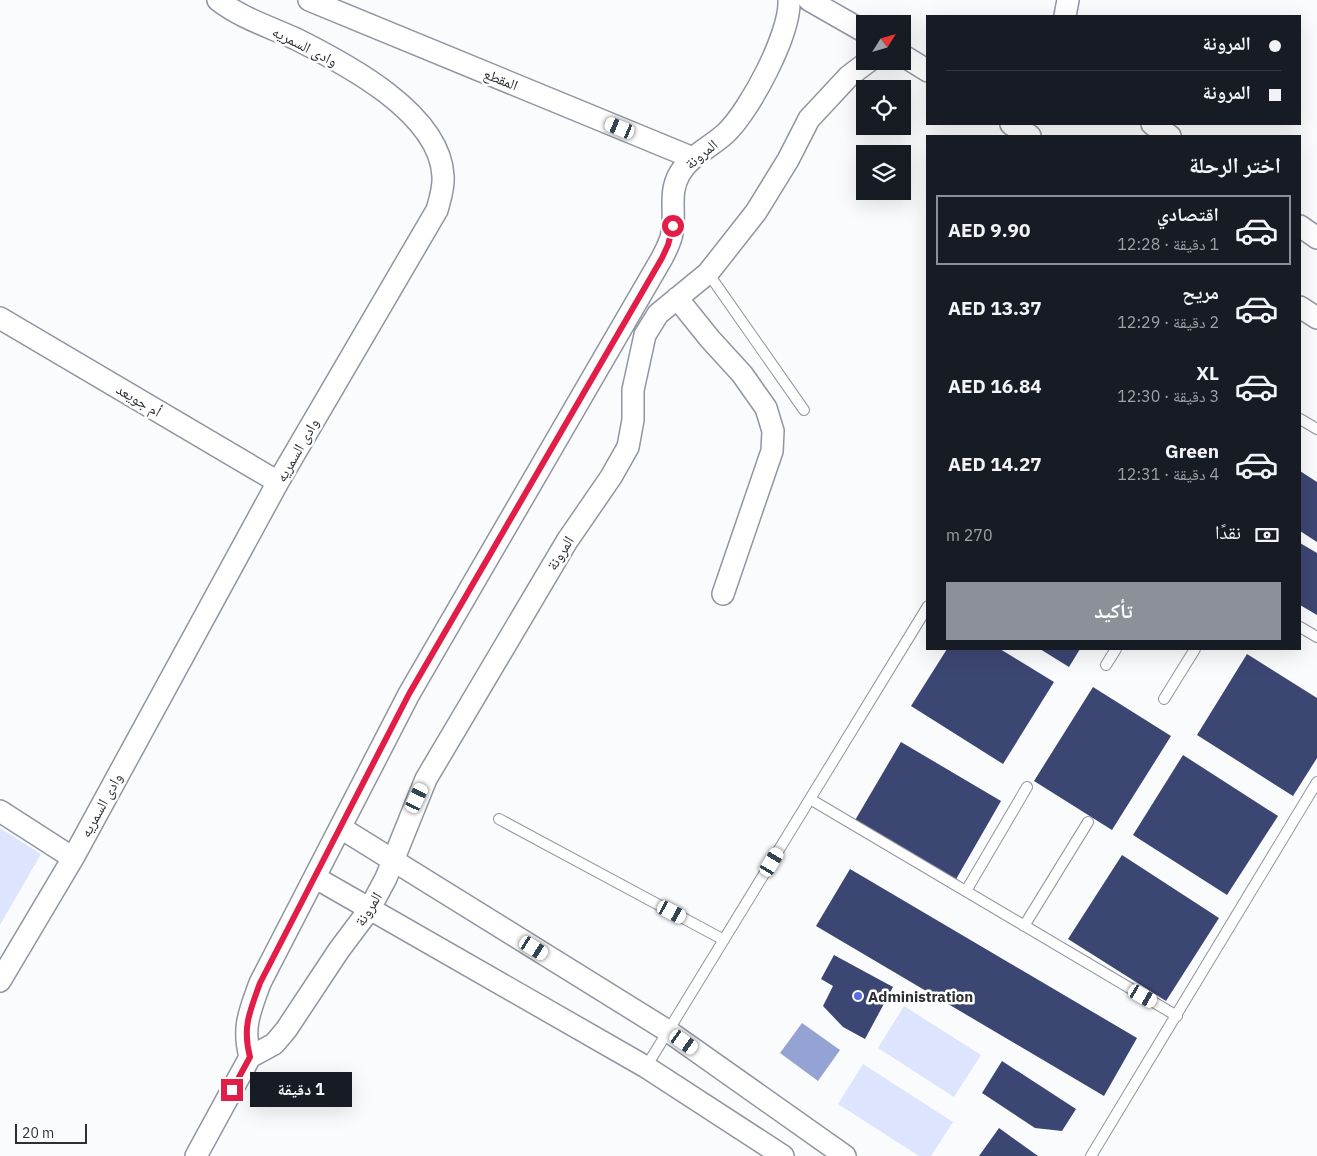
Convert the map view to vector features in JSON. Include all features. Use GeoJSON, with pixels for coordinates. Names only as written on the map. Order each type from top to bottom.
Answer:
{"type":"FeatureCollection","features":[{"type":"Feature","properties":{"kind":"street","name":"وادى السمريه"},"geometry":{"type":"LineString","coordinates":[[0,981],[72,858],[278,482],[437,210],[443,176],[433,142],[410,113],[395,100],[332,58],[230,9],[218,0]]}},
{"type":"Feature","properties":{"kind":"street","name":"المقطع"},"geometry":{"type":"LineString","coordinates":[[309,0],[693,158]]}},
{"type":"Feature","properties":{"kind":"street","name":"المرونة"},"geometry":{"type":"LineString","coordinates":[[789,0],[790,12],[782,37],[745,108],[727,132],[686,165],[674,186],[671,199],[672,233],[662,258],[409,694],[316,878],[260,983],[246,1023],[246,1041],[250,1057],[274,1044],[286,1030],[339,950],[369,910],[394,860],[426,779],[567,541],[611,477],[628,447],[633,420],[633,390],[645,335],[658,314],[708,272],[756,212],[788,160],[809,119],[849,76],[857,70]]}},
{"type":"Feature","properties":{"kind":"street"},"geometry":{"type":"LineString","coordinates":[[809,0],[856,27]]}},
{"type":"Feature","properties":{"kind":"street"},"geometry":{"type":"LineString","coordinates":[[1065,15],[1068,0]]}},
{"type":"Feature","properties":{"kind":"street"},"geometry":{"type":"LineString","coordinates":[[911,61],[926,70]]}},
{"type":"Feature","properties":{"kind":"street"},"geometry":{"type":"LineString","coordinates":[[1013,125],[1028,135]]}},
{"type":"Feature","properties":{"kind":"street"},"geometry":{"type":"LineString","coordinates":[[1154,125],[1168,135]]}},
{"type":"Feature","properties":{"kind":"street"},"geometry":{"type":"LineString","coordinates":[[1301,227],[1317,238]]}},
{"type":"Feature","properties":{"kind":"street"},"geometry":{"type":"LineString","coordinates":[[677,298],[747,381],[766,408],[773,431],[772,451],[722,594]]}},
{"type":"Feature","properties":{"kind":"street"},"geometry":{"type":"LineString","coordinates":[[1301,309],[1317,318]]}},
{"type":"Feature","properties":{"kind":"street","name":"أم جويعد"},"geometry":{"type":"LineString","coordinates":[[0,318],[278,482]]}},
{"type":"Feature","properties":{"kind":"street"},"geometry":{"type":"LineString","coordinates":[[0,811],[72,858]]}},
{"type":"Feature","properties":{"kind":"street"},"geometry":{"type":"LineString","coordinates":[[341,828],[668,1031],[845,1156]]}},
{"type":"Feature","properties":{"kind":"street"},"geometry":{"type":"LineString","coordinates":[[316,878],[646,1067],[783,1156]]}},
{"type":"Feature","properties":{"kind":"street"},"geometry":{"type":"LineString","coordinates":[[196,1156],[250,1057]]}},
{"type":"Feature","properties":{"kind":"lane"},"geometry":{"type":"LineString","coordinates":[[708,272],[804,410]]}},
{"type":"Feature","properties":{"kind":"lane"},"geometry":{"type":"LineString","coordinates":[[1301,419],[1317,430]]}},
{"type":"Feature","properties":{"kind":"lane"},"geometry":{"type":"LineString","coordinates":[[646,1067],[926,609]]}},
{"type":"Feature","properties":{"kind":"lane"},"geometry":{"type":"LineString","coordinates":[[1301,627],[1317,637]]}},
{"type":"Feature","properties":{"kind":"lane"},"geometry":{"type":"LineString","coordinates":[[1106,664],[1115,650]]}},
{"type":"Feature","properties":{"kind":"lane"},"geometry":{"type":"LineString","coordinates":[[1164,699],[1194,650]]}},
{"type":"Feature","properties":{"kind":"lane"},"geometry":{"type":"LineString","coordinates":[[1091,1156],[1317,782]]}},
{"type":"Feature","properties":{"kind":"lane"},"geometry":{"type":"LineString","coordinates":[[966,891],[1027,787]]}},
{"type":"Feature","properties":{"kind":"lane"},"geometry":{"type":"LineString","coordinates":[[810,799],[1176,1016]]}},
{"type":"Feature","properties":{"kind":"lane"},"geometry":{"type":"LineString","coordinates":[[498,819],[724,940]]}},
{"type":"Feature","properties":{"kind":"lane"},"geometry":{"type":"LineString","coordinates":[[1024,926],[1088,822]]}},
{"type":"Feature","properties":{"kind":"shaded area"},"geometry":{"type":"Polygon","coordinates":[[[0,828],[41,854],[0,925],[0,828]]]}},
{"type":"Feature","properties":{"kind":"shaded area"},"geometry":{"type":"Polygon","coordinates":[[[904,1006],[981,1055],[954,1097],[878,1048],[904,1006]]]}},
{"type":"Feature","properties":{"kind":"shaded area"},"geometry":{"type":"Polygon","coordinates":[[[863,1064],[953,1122],[931,1156],[919,1156],[838,1104],[863,1064]]]}},
{"type":"Feature","properties":{"kind":"water"},"geometry":{"type":"Polygon","coordinates":[[[802,1023],[840,1050],[818,1081],[780,1053],[802,1023]]]}},
{"type":"Feature","properties":{"kind":"building"},"geometry":{"type":"Polygon","coordinates":[[[1301,472],[1317,482],[1317,542],[1301,532],[1301,472]]]}},
{"type":"Feature","properties":{"kind":"building"},"geometry":{"type":"Polygon","coordinates":[[[1301,544],[1317,553],[1317,615],[1301,606],[1301,544]]]}},
{"type":"Feature","properties":{"kind":"building"},"geometry":{"type":"Polygon","coordinates":[[[946,650],[1002,650],[1054,682],[1003,764],[911,706],[946,650]]]}},
{"type":"Feature","properties":{"kind":"building"},"geometry":{"type":"Polygon","coordinates":[[[1042,650],[1079,650],[1069,667],[1042,650]]]}},
{"type":"Feature","properties":{"kind":"building"},"geometry":{"type":"Polygon","coordinates":[[[1247,654],[1317,698],[1317,758],[1293,796],[1197,735],[1247,654]]]}},
{"type":"Feature","properties":{"kind":"building"},"geometry":{"type":"Polygon","coordinates":[[[1093,687],[1171,736],[1112,830],[1034,781],[1093,687]]]}},
{"type":"Feature","properties":{"kind":"building"},"geometry":{"type":"Polygon","coordinates":[[[901,742],[1001,801],[955,881],[854,822],[901,742]]]}},
{"type":"Feature","properties":{"kind":"building"},"geometry":{"type":"Polygon","coordinates":[[[1183,755],[1278,816],[1227,895],[1133,835],[1183,755]]]}},
{"type":"Feature","properties":{"kind":"building"},"geometry":{"type":"Polygon","coordinates":[[[1122,855],[1219,918],[1166,1001],[1068,939],[1122,855]]]}},
{"type":"Feature","properties":{"kind":"building"},"geometry":{"type":"Polygon","coordinates":[[[850,869],[1137,1038],[1104,1096],[816,926],[850,869]]]}},
{"type":"Feature","properties":{"kind":"building","name":"Administration"},"geometry":{"type":"Polygon","coordinates":[[[834,955],[893,987],[865,1039],[843,1027],[823,1006],[833,986],[821,979],[834,955]]]}},
{"type":"Feature","properties":{"kind":"building"},"geometry":{"type":"Polygon","coordinates":[[[1002,1061],[1076,1109],[1062,1131],[1035,1128],[982,1093],[1002,1061]]]}},
{"type":"Feature","properties":{"kind":"building"},"geometry":{"type":"Polygon","coordinates":[[[999,1128],[1038,1156],[979,1156],[999,1128]]]}},
{"type":"Feature","properties":{"kind":"place","name":"Administration"},"geometry":{"type":"Point","coordinates":[858,996]}},
{"type":"Feature","properties":{"kind":"route"},"geometry":{"type":"LineString","coordinates":[[232,1090],[250,1057],[246,1041],[246,1023],[260,983],[409,694],[662,258],[673,226]]}}]}
